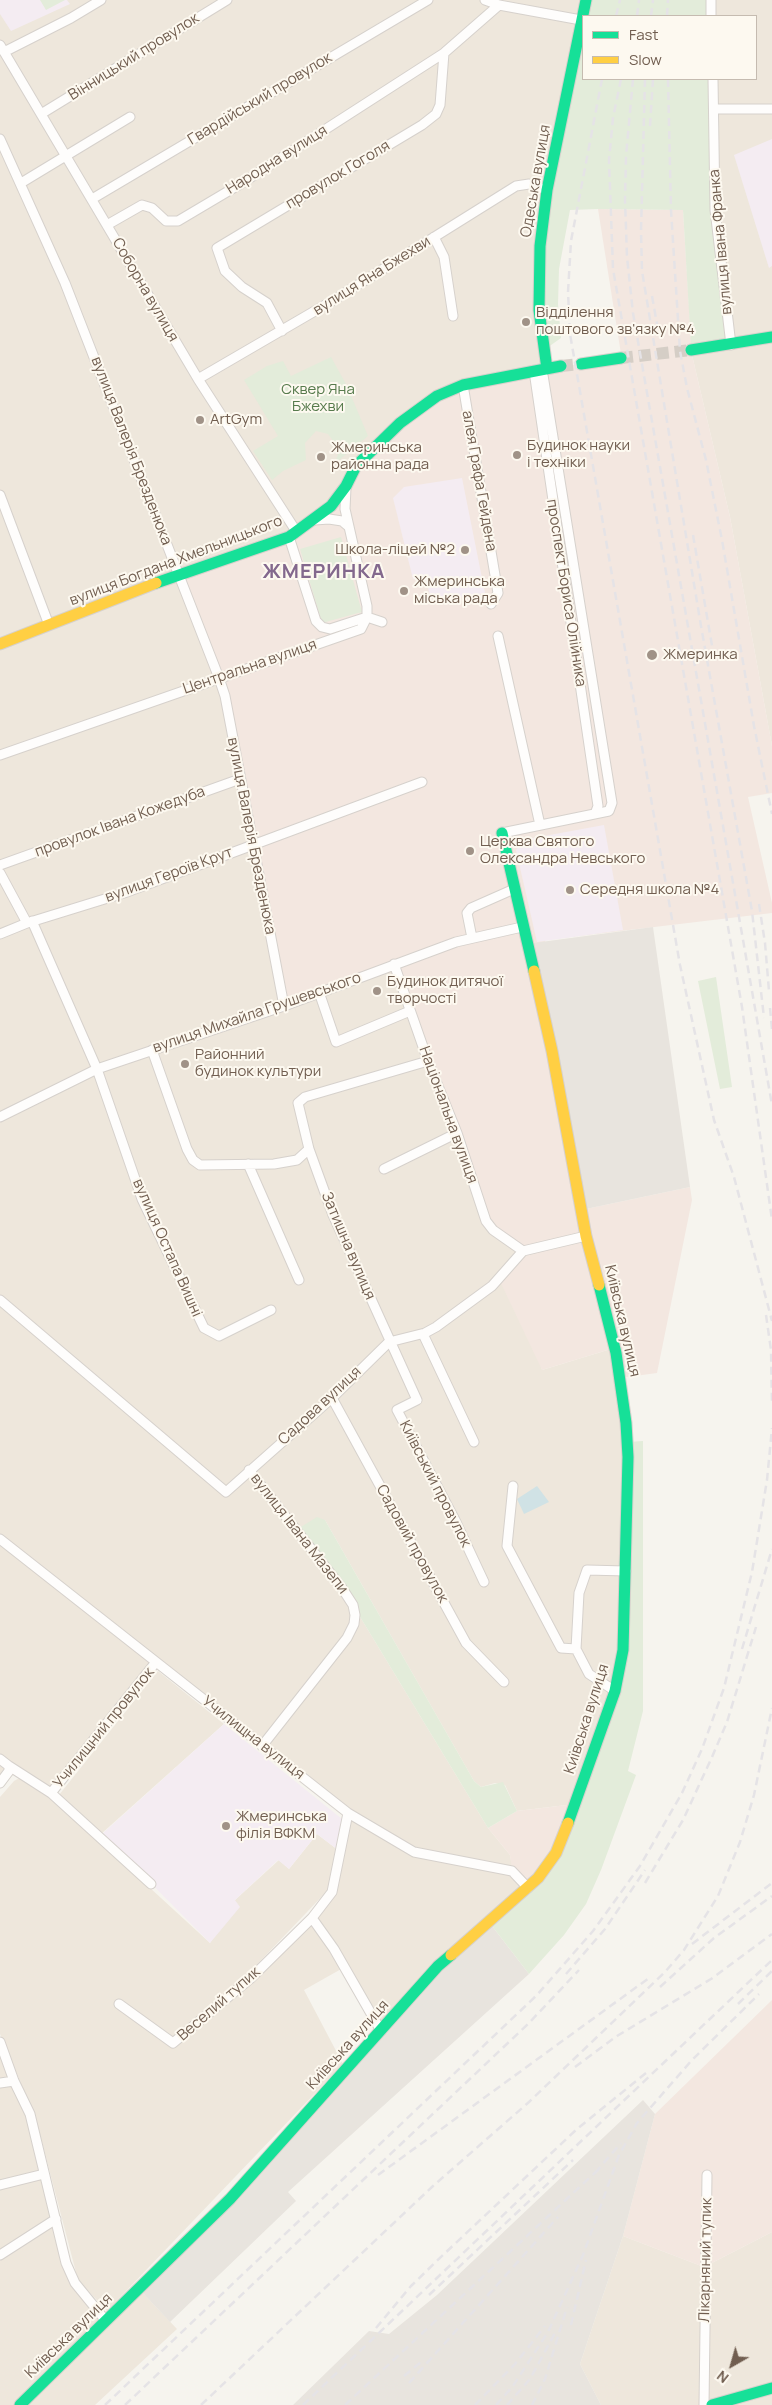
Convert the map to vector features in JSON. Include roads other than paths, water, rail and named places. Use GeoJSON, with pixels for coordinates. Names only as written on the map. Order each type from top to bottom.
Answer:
{"type":"FeatureCollection","features":[{"type":"Feature","properties":{"kind":"street"},"geometry":{"type":"LineString","coordinates":[[2,49],[71,18],[101,0]]}},
{"type":"Feature","properties":{"kind":"street","name":"Вінницький провулок"},"geometry":{"type":"LineString","coordinates":[[41,114],[227,0]]}},
{"type":"Feature","properties":{"kind":"street","name":"Гвардійський провулок"},"geometry":{"type":"LineString","coordinates":[[92,199],[428,0]]}},
{"type":"Feature","properties":{"kind":"street"},"geometry":{"type":"LineString","coordinates":[[485,0],[499,6],[582,20]]}},
{"type":"Feature","properties":{"kind":"street","name":"Одеська вулиця"},"geometry":{"type":"LineString","coordinates":[[583,15],[586,0]]}},
{"type":"Feature","properties":{"kind":"street"},"geometry":{"type":"LineString","coordinates":[[711,0],[711,15]]}},
{"type":"Feature","properties":{"kind":"street"},"geometry":{"type":"LineString","coordinates":[[444,53],[499,6]]}},
{"type":"Feature","properties":{"kind":"street","name":"Одеська вулиця"},"geometry":{"type":"LineString","coordinates":[[541,370],[539,310],[540,246],[547,190],[582,20]]}},
{"type":"Feature","properties":{"kind":"street","name":"Соборна вулиця"},"geometry":{"type":"LineString","coordinates":[[2,49],[292,534],[316,621],[322,627],[330,629],[367,617]]}},
{"type":"Feature","properties":{"kind":"street","name":"Народна вулиця"},"geometry":{"type":"LineString","coordinates":[[108,225],[142,205],[152,208],[166,221],[178,221],[242,183],[444,53]]}},
{"type":"Feature","properties":{"kind":"street","name":"провулок Гоголя"},"geometry":{"type":"LineString","coordinates":[[282,331],[267,303],[242,287],[225,271],[217,248],[422,125],[436,114],[440,104],[444,53]]}},
{"type":"Feature","properties":{"kind":"street","name":"вулиця Івана Франка"},"geometry":{"type":"LineString","coordinates":[[713,80],[715,210],[731,344]]}},
{"type":"Feature","properties":{"kind":"street"},"geometry":{"type":"LineString","coordinates":[[714,109],[772,109]]}},
{"type":"Feature","properties":{"kind":"street"},"geometry":{"type":"LineString","coordinates":[[21,183],[130,118]]}},
{"type":"Feature","properties":{"kind":"street","name":"вулиця Валерія Брезденюка"},"geometry":{"type":"LineString","coordinates":[[0,139],[65,283],[180,574],[225,696],[284,1006]]}},
{"type":"Feature","properties":{"kind":"street","name":"вулиця Яна Бжехви"},"geometry":{"type":"LineString","coordinates":[[198,379],[282,331],[516,186],[529,184],[547,190]]}},
{"type":"Feature","properties":{"kind":"street"},"geometry":{"type":"LineString","coordinates":[[434,236],[444,257],[453,316]]}},
{"type":"Feature","properties":{"kind":"street"},"geometry":{"type":"LineString","coordinates":[[691,350],[772,337]]}},
{"type":"Feature","properties":{"kind":"street"},"geometry":{"type":"LineString","coordinates":[[581,364],[622,358]]}},
{"type":"Feature","properties":{"kind":"street","name":"вулиця Богдана Хмельницького"},"geometry":{"type":"LineString","coordinates":[[0,644],[180,574],[292,534],[315,520],[331,506],[346,486],[356,466],[400,423],[436,396],[463,385],[561,366]]}},
{"type":"Feature","properties":{"kind":"street","name":"проспект Бориса Олійника"},"geometry":{"type":"LineString","coordinates":[[541,370],[612,803],[608,811],[595,814]]}},
{"type":"Feature","properties":{"kind":"street","name":"проспект Бориса Олійника"},"geometry":{"type":"LineString","coordinates":[[541,370],[598,806],[595,814]]}},
{"type":"Feature","properties":{"kind":"street","name":"алея Графа Гейдена"},"geometry":{"type":"LineString","coordinates":[[463,385],[498,593],[491,604]]}},
{"type":"Feature","properties":{"kind":"street"},"geometry":{"type":"LineString","coordinates":[[346,486],[345,509],[367,606],[367,617],[382,622]]}},
{"type":"Feature","properties":{"kind":"street"},"geometry":{"type":"LineString","coordinates":[[0,495],[49,625]]}},
{"type":"Feature","properties":{"kind":"street"},"geometry":{"type":"LineString","coordinates":[[315,520],[329,518],[342,521],[348,526]]}},
{"type":"Feature","properties":{"kind":"street","name":"Центральна вулиця"},"geometry":{"type":"LineString","coordinates":[[0,755],[361,629],[367,617]]}},
{"type":"Feature","properties":{"kind":"street"},"geometry":{"type":"LineString","coordinates":[[498,636],[540,825]]}},
{"type":"Feature","properties":{"kind":"street","name":"провулок Івана Кожедуба"},"geometry":{"type":"LineString","coordinates":[[0,865],[240,778]]}},
{"type":"Feature","properties":{"kind":"street","name":"вулиця Героїв Крут"},"geometry":{"type":"LineString","coordinates":[[0,934],[30,922],[124,893],[422,782]]}},
{"type":"Feature","properties":{"kind":"street"},"geometry":{"type":"LineString","coordinates":[[502,833],[595,814]]}},
{"type":"Feature","properties":{"kind":"street","name":"Київська вулиця"},"geometry":{"type":"LineString","coordinates":[[20,2405],[230,2199],[441,1962],[528,1888],[548,1866],[560,1845],[615,1691],[623,1650],[628,1457],[626,1422],[616,1354],[586,1236],[552,1050],[522,927],[502,833]]}},
{"type":"Feature","properties":{"kind":"street"},"geometry":{"type":"LineString","coordinates":[[0,873],[30,922],[97,1069]]}},
{"type":"Feature","properties":{"kind":"street"},"geometry":{"type":"LineString","coordinates":[[472,938],[467,913],[471,908],[514,889]]}},
{"type":"Feature","properties":{"kind":"street","name":"вулиця Михайла Грушевського"},"geometry":{"type":"LineString","coordinates":[[0,1117],[97,1069],[284,1006],[394,964],[472,938],[522,927]]}},
{"type":"Feature","properties":{"kind":"street","name":"Національна вулиця"},"geometry":{"type":"LineString","coordinates":[[394,964],[428,1061],[457,1133],[486,1221],[493,1230],[523,1251]]}},
{"type":"Feature","properties":{"kind":"street"},"geometry":{"type":"LineString","coordinates":[[319,992],[336,1042],[410,1011]]}},
{"type":"Feature","properties":{"kind":"street"},"geometry":{"type":"LineString","coordinates":[[152,1050],[186,1149],[193,1160],[200,1165],[274,1164],[297,1160],[309,1149]]}},
{"type":"Feature","properties":{"kind":"street","name":"Затишна вулиця"},"geometry":{"type":"LineString","coordinates":[[389,1342],[333,1215],[309,1149],[298,1103],[305,1098],[428,1061]]}},
{"type":"Feature","properties":{"kind":"street","name":"вулиця Остапа Вишні"},"geometry":{"type":"LineString","coordinates":[[97,1069],[142,1199],[204,1328],[219,1336],[271,1310]]}},
{"type":"Feature","properties":{"kind":"street"},"geometry":{"type":"LineString","coordinates":[[384,1169],[457,1133]]}},
{"type":"Feature","properties":{"kind":"street"},"geometry":{"type":"LineString","coordinates":[[248,1164],[299,1280]]}},
{"type":"Feature","properties":{"kind":"street"},"geometry":{"type":"LineString","coordinates":[[389,1342],[423,1334],[492,1286],[523,1251],[586,1236]]}},
{"type":"Feature","properties":{"kind":"street","name":"Садова вулиця"},"geometry":{"type":"LineString","coordinates":[[0,1300],[226,1492],[332,1398],[389,1342]]}},
{"type":"Feature","properties":{"kind":"street"},"geometry":{"type":"LineString","coordinates":[[423,1334],[474,1442]]}},
{"type":"Feature","properties":{"kind":"street","name":"Київський провулок"},"geometry":{"type":"LineString","coordinates":[[389,1342],[417,1400],[397,1410],[455,1520],[484,1582]]}},
{"type":"Feature","properties":{"kind":"street","name":"Садовий провулок"},"geometry":{"type":"LineString","coordinates":[[332,1398],[466,1644],[504,1682]]}},
{"type":"Feature","properties":{"kind":"street","name":"вулиця Івана Мазепи"},"geometry":{"type":"LineString","coordinates":[[249,1470],[342,1588],[353,1605],[355,1615],[354,1624],[347,1638],[262,1746]]}},
{"type":"Feature","properties":{"kind":"street"},"geometry":{"type":"LineString","coordinates":[[513,1486],[507,1546],[561,1648],[576,1649]]}},
{"type":"Feature","properties":{"kind":"street","name":"Училищна вулиця"},"geometry":{"type":"LineString","coordinates":[[0,1539],[348,1813],[397,1844],[414,1852],[512,1871],[528,1888]]}},
{"type":"Feature","properties":{"kind":"street"},"geometry":{"type":"LineString","coordinates":[[615,1691],[589,1674],[576,1649],[579,1593],[587,1570],[626,1571]]}},
{"type":"Feature","properties":{"kind":"street","name":"Училищний провулок"},"geometry":{"type":"LineString","coordinates":[[51,1793],[156,1662]]}},
{"type":"Feature","properties":{"kind":"street","name":"Училищний провулок"},"geometry":{"type":"LineString","coordinates":[[0,1759],[51,1793],[151,1884]]}},
{"type":"Feature","properties":{"kind":"street"},"geometry":{"type":"LineString","coordinates":[[0,1782],[9,1772],[9,1766]]}},
{"type":"Feature","properties":{"kind":"street"},"geometry":{"type":"LineString","coordinates":[[348,1813],[332,1892],[312,1918],[334,1948],[381,2031]]}},
{"type":"Feature","properties":{"kind":"street","name":"Веселий тупик"},"geometry":{"type":"LineString","coordinates":[[119,2004],[173,2043],[251,1978],[312,1918]]}},
{"type":"Feature","properties":{"kind":"street"},"geometry":{"type":"LineString","coordinates":[[0,2042],[14,2081],[30,2114],[70,2274],[85,2297],[106,2322]]}},
{"type":"Feature","properties":{"kind":"street"},"geometry":{"type":"LineString","coordinates":[[0,2083],[14,2081]]}},
{"type":"Feature","properties":{"kind":"street"},"geometry":{"type":"LineString","coordinates":[[0,2186],[44,2174]]}},
{"type":"Feature","properties":{"kind":"street","name":"Лікарняний тупик"},"geometry":{"type":"LineString","coordinates":[[704,2405],[707,2174]]}},
{"type":"Feature","properties":{"kind":"street"},"geometry":{"type":"LineString","coordinates":[[0,2255],[56,2219]]}},
{"type":"Feature","properties":{"kind":"street"},"geometry":{"type":"LineString","coordinates":[[712,2405],[772,2388]]}},
{"type":"Feature","properties":{"kind":"tunnel"},"geometry":{"type":"LineString","coordinates":[[621,358],[691,350]]}},
{"type":"Feature","properties":{"kind":"tunnel"},"geometry":{"type":"LineString","coordinates":[[561,366],[581,364]]}},
{"type":"Feature","properties":{"kind":"railway"},"geometry":{"type":"LineString","coordinates":[[616,15],[620,0]]}},
{"type":"Feature","properties":{"kind":"railway"},"geometry":{"type":"LineString","coordinates":[[637,15],[639,0]]}},
{"type":"Feature","properties":{"kind":"railway"},"geometry":{"type":"LineString","coordinates":[[651,15],[653,0]]}},
{"type":"Feature","properties":{"kind":"railway"},"geometry":{"type":"LineString","coordinates":[[667,15],[668,0]]}},
{"type":"Feature","properties":{"kind":"railway"},"geometry":{"type":"LineString","coordinates":[[602,80],[571,241],[568,292],[570,334],[680,965],[714,1120],[734,1177],[772,1321]]}},
{"type":"Feature","properties":{"kind":"railway"},"geometry":{"type":"LineString","coordinates":[[621,80],[613,118],[609,160],[613,269],[742,1007],[772,1220]]}},
{"type":"Feature","properties":{"kind":"railway"},"geometry":{"type":"LineString","coordinates":[[633,80],[626,156],[625,200],[627,257],[633,313],[772,1105]]}},
{"type":"Feature","properties":{"kind":"railway"},"geometry":{"type":"LineString","coordinates":[[645,80],[641,231],[642,271],[701,626],[752,911],[764,1018]]}},
{"type":"Feature","properties":{"kind":"railway"},"geometry":{"type":"LineString","coordinates":[[650,126],[653,80]]}},
{"type":"Feature","properties":{"kind":"railway"},"geometry":{"type":"LineString","coordinates":[[668,80],[671,210],[680,351],[687,388],[706,460],[722,540],[754,726],[772,814]]}},
{"type":"Feature","properties":{"kind":"railway"},"geometry":{"type":"LineString","coordinates":[[652,296],[659,335]]}},
{"type":"Feature","properties":{"kind":"railway"},"geometry":{"type":"LineString","coordinates":[[693,535],[715,663]]}},
{"type":"Feature","properties":{"kind":"railway"},"geometry":{"type":"LineString","coordinates":[[759,904],[765,943],[769,991]]}},
{"type":"Feature","properties":{"kind":"railway"},"geometry":{"type":"LineString","coordinates":[[770,1008],[772,1029]]}},
{"type":"Feature","properties":{"kind":"railway"},"geometry":{"type":"LineString","coordinates":[[766,1315],[771,1350],[772,1403]]}},
{"type":"Feature","properties":{"kind":"railway"},"geometry":{"type":"LineString","coordinates":[[105,2405],[537,1995],[593,1931],[640,1866],[682,1793],[702,1749],[724,1688],[752,1572],[767,1480],[772,1428]]}},
{"type":"Feature","properties":{"kind":"railway"},"geometry":{"type":"LineString","coordinates":[[742,1649],[772,1549]]}},
{"type":"Feature","properties":{"kind":"railway"},"geometry":{"type":"LineString","coordinates":[[645,1883],[683,1820],[712,1757],[727,1722],[756,1627]]}},
{"type":"Feature","properties":{"kind":"railway"},"geometry":{"type":"LineString","coordinates":[[201,2405],[433,2186],[529,2102],[665,1972],[684,1950],[718,1896],[740,1842],[754,1795],[772,1708]]}},
{"type":"Feature","properties":{"kind":"railway"},"geometry":{"type":"LineString","coordinates":[[566,1974],[605,1929],[645,1870]]}},
{"type":"Feature","properties":{"kind":"railway"},"geometry":{"type":"LineString","coordinates":[[692,1944],[772,1883]]}},
{"type":"Feature","properties":{"kind":"railway"},"geometry":{"type":"LineString","coordinates":[[660,1987],[714,1938],[772,1896]]}},
{"type":"Feature","properties":{"kind":"railway"},"geometry":{"type":"LineString","coordinates":[[575,2067],[617,2036],[711,1979],[772,1934]]}},
{"type":"Feature","properties":{"kind":"railway"},"geometry":{"type":"LineString","coordinates":[[303,2405],[772,1960]]}},
{"type":"Feature","properties":{"kind":"railway"},"geometry":{"type":"LineString","coordinates":[[125,2405],[528,2024],[579,1970]]}},
{"type":"Feature","properties":{"kind":"railway"},"geometry":{"type":"LineString","coordinates":[[738,2004],[772,1971]]}},
{"type":"Feature","properties":{"kind":"railway"},"geometry":{"type":"LineString","coordinates":[[378,2175],[649,1978]]}},
{"type":"Feature","properties":{"kind":"railway"},"geometry":{"type":"LineString","coordinates":[[496,2405],[513,2386],[548,2332],[583,2255],[619,2155],[637,2123],[692,2060],[759,1994]]}},
{"type":"Feature","properties":{"kind":"railway"},"geometry":{"type":"LineString","coordinates":[[376,2328],[411,2286],[443,2255],[577,2129],[646,2073]]}},
{"type":"Feature","properties":{"kind":"railway"},"geometry":{"type":"LineString","coordinates":[[595,2173],[621,2143]]}},
{"type":"Feature","properties":{"kind":"railway"},"geometry":{"type":"LineString","coordinates":[[429,2295],[573,2160]]}},
{"type":"Feature","properties":{"kind":"railway"},"geometry":{"type":"LineString","coordinates":[[345,2405],[599,2169]]}},
{"type":"Feature","properties":{"kind":"railway"},"geometry":{"type":"LineString","coordinates":[[409,2383],[558,2217]]}},
{"type":"Feature","properties":{"kind":"railway"},"geometry":{"type":"LineString","coordinates":[[571,2325],[586,2260]]}},
{"type":"Feature","properties":{"kind":"railway"},"geometry":{"type":"LineString","coordinates":[[532,2405],[545,2379],[567,2307]]}},
{"type":"Feature","properties":{"kind":"railway"},"geometry":{"type":"LineString","coordinates":[[475,2405],[515,2364],[545,2326]]}},
{"type":"Feature","properties":{"kind":"railway"},"geometry":{"type":"LineString","coordinates":[[507,2405],[530,2379],[555,2333]]}},
{"type":"Feature","properties":{"kind":"railway"},"geometry":{"type":"LineString","coordinates":[[404,2376],[421,2362]]}},
{"type":"Feature","properties":{"kind":"place","name":"Відділення поштового зв'язку №4"},"geometry":{"type":"Point","coordinates":[526,322]}},
{"type":"Feature","properties":{"kind":"place","name":"ArtGym"},"geometry":{"type":"Point","coordinates":[200,420]}},
{"type":"Feature","properties":{"kind":"place","name":"Будинок науки і техніки"},"geometry":{"type":"Point","coordinates":[517,455]}},
{"type":"Feature","properties":{"kind":"place","name":"Жмеринська районна рада"},"geometry":{"type":"Point","coordinates":[321,457]}},
{"type":"Feature","properties":{"kind":"place","name":"Школа-ліцей №2"},"geometry":{"type":"Point","coordinates":[465,550]}},
{"type":"Feature","properties":{"kind":"place","name":"Жмеринська міська рада"},"geometry":{"type":"Point","coordinates":[404,591]}},
{"type":"Feature","properties":{"kind":"place","name":"Жмеринка"},"geometry":{"type":"Point","coordinates":[652,655]}},
{"type":"Feature","properties":{"kind":"place","name":"Церква Святого Олександра Невського"},"geometry":{"type":"Point","coordinates":[470,851]}},
{"type":"Feature","properties":{"kind":"place","name":"Середня школа №4"},"geometry":{"type":"Point","coordinates":[570,890]}},
{"type":"Feature","properties":{"kind":"place","name":"Будинок дитячої творчості"},"geometry":{"type":"Point","coordinates":[377,991]}},
{"type":"Feature","properties":{"kind":"place","name":"Районний будинок культури"},"geometry":{"type":"Point","coordinates":[185,1064]}},
{"type":"Feature","properties":{"kind":"place","name":"Жмеринська філія ВФКМ"},"geometry":{"type":"Point","coordinates":[226,1826]}},
{"type":"Feature","properties":{"kind":"district","name":"ЖМЕРИНКА"},"geometry":{"type":"Point","coordinates":[324,572]}},
{"type":"Feature","properties":{"kind":"park label","name":"Сквер Яна Бжехви"},"geometry":{"type":"Point","coordinates":[318,398]}}]}
